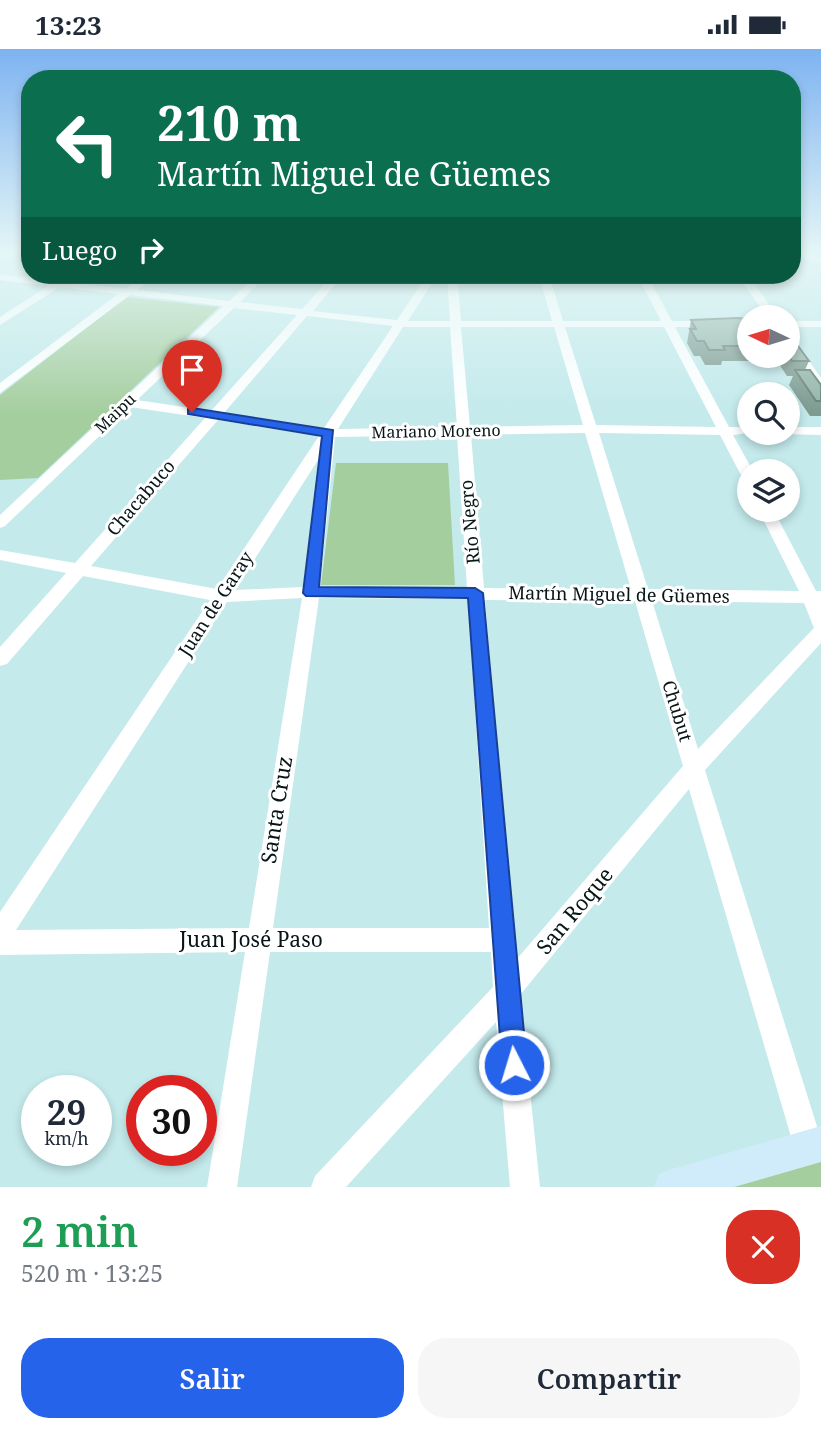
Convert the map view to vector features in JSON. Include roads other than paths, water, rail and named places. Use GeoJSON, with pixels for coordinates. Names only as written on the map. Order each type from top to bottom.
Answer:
{"type":"FeatureCollection","features":[{"type":"Feature","properties":{"kind":"main road"},"geometry":{"type":"LineString","coordinates":[[673,1187],[815,1146]]}},
{"type":"Feature","properties":{"kind":"street"},"geometry":{"type":"LineString","coordinates":[[0,323],[25,306]]}},
{"type":"Feature","properties":{"kind":"street"},"geometry":{"type":"LineString","coordinates":[[0,389],[109,306]]}},
{"type":"Feature","properties":{"kind":"street","name":"Maipu"},"geometry":{"type":"LineString","coordinates":[[0,523],[229,306]]}},
{"type":"Feature","properties":{"kind":"street"},"geometry":{"type":"LineString","coordinates":[[248,306],[400,324],[737,324]]}},
{"type":"Feature","properties":{"kind":"street","name":"Chacabuco"},"geometry":{"type":"LineString","coordinates":[[0,659],[310,306]]}},
{"type":"Feature","properties":{"kind":"street","name":"Juan de Garay"},"geometry":{"type":"LineString","coordinates":[[0,933],[412,306]]}},
{"type":"Feature","properties":{"kind":"street","name":"Río Negro"},"geometry":{"type":"LineString","coordinates":[[455,306],[462,430],[502,940],[525,1187]]}},
{"type":"Feature","properties":{"kind":"street","name":"Chubut"},"geometry":{"type":"LineString","coordinates":[[554,306],[694,768],[815,1146]]}},
{"type":"Feature","properties":{"kind":"street"},"geometry":{"type":"LineString","coordinates":[[658,306],[740,459]]}},
{"type":"Feature","properties":{"kind":"street"},"geometry":{"type":"LineString","coordinates":[[800,324],[821,324]]}},
{"type":"Feature","properties":{"kind":"street"},"geometry":{"type":"LineString","coordinates":[[800,356],[821,387]]}},
{"type":"Feature","properties":{"kind":"street","name":"Mariano Moreno"},"geometry":{"type":"LineString","coordinates":[[126,402],[329,433],[593,429],[737,431]]}},
{"type":"Feature","properties":{"kind":"street"},"geometry":{"type":"LineString","coordinates":[[800,431],[821,431]]}},
{"type":"Feature","properties":{"kind":"street","name":"Santa Cruz"},"geometry":{"type":"LineString","coordinates":[[222,1187],[311,593],[329,433]]}},
{"type":"Feature","properties":{"kind":"street"},"geometry":{"type":"LineString","coordinates":[[772,522],[815,596],[821,625]]}},
{"type":"Feature","properties":{"kind":"street","name":"Martín Miguel de Güemes"},"geometry":{"type":"LineString","coordinates":[[0,555],[222,596],[311,593],[815,596]]}},
{"type":"Feature","properties":{"kind":"street","name":"San Roque"},"geometry":{"type":"LineString","coordinates":[[326,1187],[508,991],[694,768],[821,632]]}},
{"type":"Feature","properties":{"kind":"street","name":"Juan José Paso"},"geometry":{"type":"LineString","coordinates":[[0,943],[502,940]]}}]}
